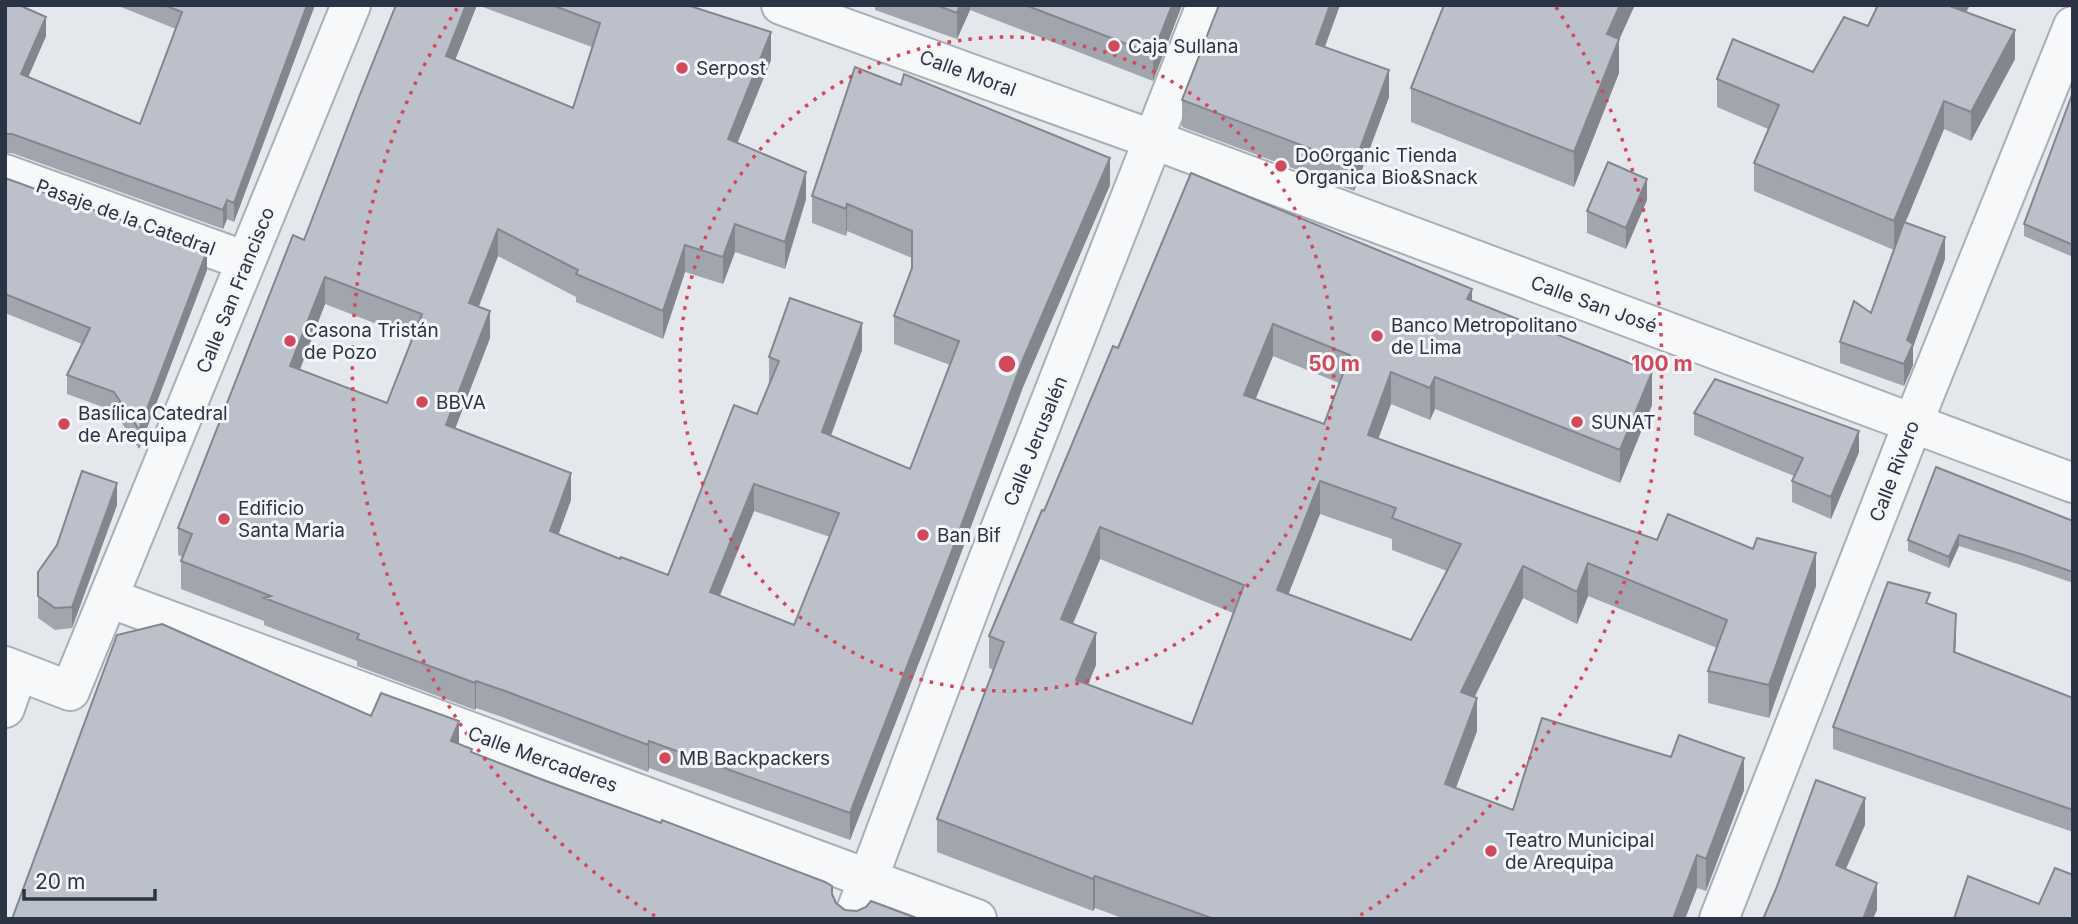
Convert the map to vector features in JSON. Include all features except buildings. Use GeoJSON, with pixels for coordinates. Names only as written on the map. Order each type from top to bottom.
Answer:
{"type":"FeatureCollection","features":[{"type":"Feature","properties":{"kind":"street","name":"Calle San Francisco"},"geometry":{"type":"LineString","coordinates":[[12,669],[70,691],[351,5]]}},
{"type":"Feature","properties":{"kind":"street","name":"Calle Moral"},"geometry":{"type":"LineString","coordinates":[[781,5],[1154,140]]}},
{"type":"Feature","properties":{"kind":"street","name":"Calle Jerusalén"},"geometry":{"type":"LineString","coordinates":[[853,919],[979,583],[1206,5]]}},
{"type":"Feature","properties":{"kind":"street","name":"Calle Rivero"},"geometry":{"type":"LineString","coordinates":[[1719,919],[1913,423],[2073,26]]}},
{"type":"Feature","properties":{"kind":"street","name":"Calle San José"},"geometry":{"type":"LineString","coordinates":[[1154,140],[2073,483]]}},
{"type":"Feature","properties":{"kind":"street","name":"Pasaje de la Catedral"},"geometry":{"type":"LineString","coordinates":[[5,174],[246,261]]}},
{"type":"Feature","properties":{"kind":"street","name":"Calle Mercaderes"},"geometry":{"type":"LineString","coordinates":[[108,598],[977,919]]}},
{"type":"Feature","properties":{"kind":"street"},"geometry":{"type":"LineString","coordinates":[[5,708],[12,669]]}},
{"type":"Feature","properties":{"kind":"place","name":"Caja Sullana"},"geometry":{"type":"Point","coordinates":[1114,46]}},
{"type":"Feature","properties":{"kind":"place","name":"Serpost"},"geometry":{"type":"Point","coordinates":[682,68]}},
{"type":"Feature","properties":{"kind":"place","name":"DoOrganic Tienda Organica Bio&Snack"},"geometry":{"type":"Point","coordinates":[1281,166]}},
{"type":"Feature","properties":{"kind":"place","name":"Banco Metropolitano de Lima"},"geometry":{"type":"Point","coordinates":[1377,336]}},
{"type":"Feature","properties":{"kind":"place","name":"Casona Tristán de Pozo"},"geometry":{"type":"Point","coordinates":[290,341]}},
{"type":"Feature","properties":{"kind":"place","name":"BBVA"},"geometry":{"type":"Point","coordinates":[422,402]}},
{"type":"Feature","properties":{"kind":"place","name":"SUNAT"},"geometry":{"type":"Point","coordinates":[1577,422]}},
{"type":"Feature","properties":{"kind":"place","name":"Basílica Catedral de Arequipa"},"geometry":{"type":"Point","coordinates":[64,424]}},
{"type":"Feature","properties":{"kind":"place","name":"Edificio Santa Maria"},"geometry":{"type":"Point","coordinates":[224,519]}},
{"type":"Feature","properties":{"kind":"place","name":"Ban Bif"},"geometry":{"type":"Point","coordinates":[923,535]}},
{"type":"Feature","properties":{"kind":"place","name":"MB Backpackers"},"geometry":{"type":"Point","coordinates":[665,758]}},
{"type":"Feature","properties":{"kind":"place","name":"Teatro Municipal de Arequipa"},"geometry":{"type":"Point","coordinates":[1491,851]}}]}
